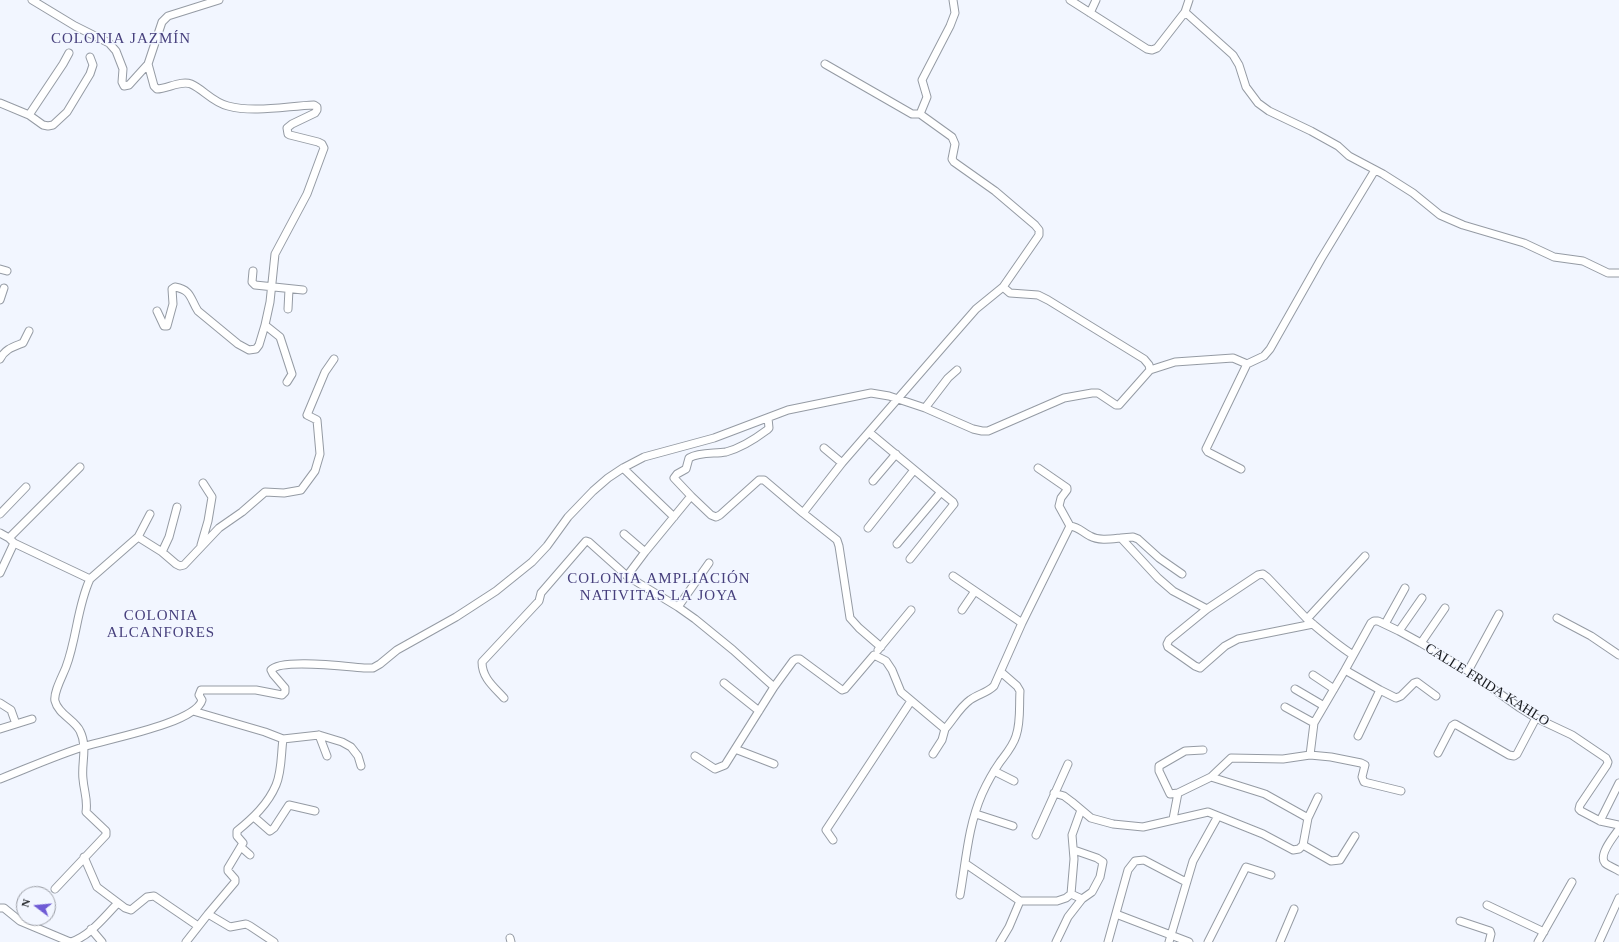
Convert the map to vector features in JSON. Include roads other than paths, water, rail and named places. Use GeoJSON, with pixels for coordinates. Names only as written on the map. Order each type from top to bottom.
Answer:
{"type":"FeatureCollection","features":[{"type":"Feature","properties":{"kind":"street"},"geometry":{"type":"LineString","coordinates":[[32,0],[75,26],[109,43],[116,51],[123,69],[122,82],[124,86],[129,85],[148,64],[161,26],[168,16],[219,0]]}},
{"type":"Feature","properties":{"kind":"street"},"geometry":{"type":"LineString","coordinates":[[920,114],[927,97],[922,80],[950,26],[955,13],[953,0]]}},
{"type":"Feature","properties":{"kind":"street"},"geometry":{"type":"LineString","coordinates":[[1070,0],[1147,49],[1152,50],[1157,48],[1185,12],[1189,0]]}},
{"type":"Feature","properties":{"kind":"street"},"geometry":{"type":"LineString","coordinates":[[1090,13],[1096,0]]}},
{"type":"Feature","properties":{"kind":"street"},"geometry":{"type":"LineString","coordinates":[[1185,12],[1233,55],[1239,65],[1246,87],[1258,104],[1338,146],[1349,156],[1414,193],[1440,215],[1457,222],[1524,243],[1554,257],[1583,261],[1590,263],[1608,273],[1619,273]]}},
{"type":"Feature","properties":{"kind":"street"},"geometry":{"type":"LineString","coordinates":[[29,115],[69,53]]}},
{"type":"Feature","properties":{"kind":"street"},"geometry":{"type":"LineString","coordinates":[[0,103],[29,115],[43,125],[53,125],[67,112],[90,74],[93,65],[90,57]]}},
{"type":"Feature","properties":{"kind":"street"},"geometry":{"type":"LineString","coordinates":[[148,64],[154,86],[157,89],[182,84],[191,84],[218,103],[244,109],[314,105],[317,107],[315,113],[292,124],[287,128],[287,132],[290,136],[318,142],[322,144],[324,148],[307,194],[276,251],[265,325],[259,345],[256,349],[249,350],[238,344],[198,311],[189,292],[180,288],[175,287],[172,289],[173,304],[167,326],[164,326],[157,311]]}},
{"type":"Feature","properties":{"kind":"street"},"geometry":{"type":"LineString","coordinates":[[802,513],[897,399],[976,309],[1003,287],[1039,235],[1039,230],[1035,225],[995,191],[954,162],[952,159],[955,144],[952,137],[920,114],[912,114],[825,64]]}},
{"type":"Feature","properties":{"kind":"street"},"geometry":{"type":"LineString","coordinates":[[1241,469],[1208,452],[1206,449],[1248,364],[1264,356],[1270,349],[1321,259],[1375,170]]}},
{"type":"Feature","properties":{"kind":"street"},"geometry":{"type":"LineString","coordinates":[[253,272],[253,284],[303,290]]}},
{"type":"Feature","properties":{"kind":"street"},"geometry":{"type":"LineString","coordinates":[[1003,287],[1010,292],[1038,295],[1048,300],[1144,359],[1150,370]]}},
{"type":"Feature","properties":{"kind":"street"},"geometry":{"type":"LineString","coordinates":[[0,300],[4,288]]}},
{"type":"Feature","properties":{"kind":"street"},"geometry":{"type":"LineString","coordinates":[[288,310],[289,289]]}},
{"type":"Feature","properties":{"kind":"street"},"geometry":{"type":"LineString","coordinates":[[265,325],[280,337],[292,374],[287,382]]}},
{"type":"Feature","properties":{"kind":"street"},"geometry":{"type":"LineString","coordinates":[[0,359],[8,348],[23,343],[29,331]]}},
{"type":"Feature","properties":{"kind":"street"},"geometry":{"type":"LineString","coordinates":[[0,779],[85,746],[160,726],[192,711],[199,706],[202,702],[199,695],[201,690],[256,690],[282,695],[285,692],[285,688],[271,670],[277,666],[311,664],[373,668],[397,650],[456,617],[515,577],[547,546],[568,517],[593,491],[623,468],[644,458],[714,438],[788,410],[804,408],[862,394],[879,393],[925,408],[982,432],[988,431],[1064,398],[1075,395],[1098,393],[1116,405],[1120,405],[1150,370],[1175,362],[1232,358],[1248,364]]}},
{"type":"Feature","properties":{"kind":"street"},"geometry":{"type":"LineString","coordinates":[[138,537],[162,552],[180,566],[184,565],[219,528],[242,512],[265,492],[284,493],[301,490],[315,471],[320,454],[317,420],[306,415],[329,364],[334,360]]}},
{"type":"Feature","properties":{"kind":"street"},"geometry":{"type":"LineString","coordinates":[[925,408],[948,378],[957,370]]}},
{"type":"Feature","properties":{"kind":"street"},"geometry":{"type":"LineString","coordinates":[[768,418],[769,428],[767,430],[741,446],[728,451],[689,458],[686,469],[676,474],[674,478],[711,515],[716,517],[758,480],[764,480],[802,513],[837,540],[850,618],[881,647]]}},
{"type":"Feature","properties":{"kind":"street"},"geometry":{"type":"LineString","coordinates":[[870,433],[954,504],[910,559]]}},
{"type":"Feature","properties":{"kind":"street"},"geometry":{"type":"LineString","coordinates":[[824,448],[842,464]]}},
{"type":"Feature","properties":{"kind":"street"},"geometry":{"type":"LineString","coordinates":[[873,481],[896,454]]}},
{"type":"Feature","properties":{"kind":"street"},"geometry":{"type":"LineString","coordinates":[[0,573],[11,541],[80,467]]}},
{"type":"Feature","properties":{"kind":"street"},"geometry":{"type":"LineString","coordinates":[[623,468],[674,517]]}},
{"type":"Feature","properties":{"kind":"street"},"geometry":{"type":"LineString","coordinates":[[1038,468],[1067,488],[1068,490],[1061,498],[1059,506],[1070,526],[1080,529],[1089,536],[1098,539],[1133,537],[1138,539],[1159,558],[1182,574]]}},
{"type":"Feature","properties":{"kind":"street"},"geometry":{"type":"LineString","coordinates":[[868,528],[914,470]]}},
{"type":"Feature","properties":{"kind":"street"},"geometry":{"type":"LineString","coordinates":[[200,547],[208,521],[212,497],[202,483]]}},
{"type":"Feature","properties":{"kind":"street"},"geometry":{"type":"LineString","coordinates":[[0,514],[26,487]]}},
{"type":"Feature","properties":{"kind":"street"},"geometry":{"type":"LineString","coordinates":[[897,544],[941,492]]}},
{"type":"Feature","properties":{"kind":"street"},"geometry":{"type":"LineString","coordinates":[[627,576],[692,496]]}},
{"type":"Feature","properties":{"kind":"street"},"geometry":{"type":"LineString","coordinates":[[162,552],[169,537],[177,507]]}},
{"type":"Feature","properties":{"kind":"street"},"geometry":{"type":"LineString","coordinates":[[56,888],[106,835],[106,831],[86,812],[88,802],[83,779],[85,746],[80,730],[58,707],[55,701],[55,694],[76,634],[80,603],[90,579],[138,537],[150,514]]}},
{"type":"Feature","properties":{"kind":"street"},"geometry":{"type":"LineString","coordinates":[[933,754],[942,740],[945,729],[967,703],[971,699],[990,691],[994,686],[1022,623],[1070,526]]}},
{"type":"Feature","properties":{"kind":"street"},"geometry":{"type":"LineString","coordinates":[[0,533],[11,541],[90,579]]}},
{"type":"Feature","properties":{"kind":"street"},"geometry":{"type":"LineString","coordinates":[[624,534],[645,552]]}},
{"type":"Feature","properties":{"kind":"street"},"geometry":{"type":"LineString","coordinates":[[1121,538],[1158,578],[1173,591],[1207,609]]}},
{"type":"Feature","properties":{"kind":"street"},"geometry":{"type":"LineString","coordinates":[[504,698],[486,678],[482,669],[482,662],[539,601],[541,593],[586,541],[590,542],[627,576],[678,607],[733,650],[774,687]]}},
{"type":"Feature","properties":{"kind":"street"},"geometry":{"type":"LineString","coordinates":[[1352,655],[1310,621],[1267,576],[1263,574],[1258,575],[1207,609],[1169,640],[1167,644],[1168,647],[1200,668],[1225,646],[1238,639],[1310,621],[1365,556]]}},
{"type":"Feature","properties":{"kind":"street"},"geometry":{"type":"LineString","coordinates":[[678,607],[709,563]]}},
{"type":"Feature","properties":{"kind":"street"},"geometry":{"type":"LineString","coordinates":[[953,576],[1022,623]]}},
{"type":"Feature","properties":{"kind":"street"},"geometry":{"type":"LineString","coordinates":[[1310,755],[1314,724],[1346,670],[1352,655],[1371,623],[1374,621],[1385,624],[1406,588]]}},
{"type":"Feature","properties":{"kind":"street"},"geometry":{"type":"LineString","coordinates":[[962,610],[975,591]]}},
{"type":"Feature","properties":{"kind":"street"},"geometry":{"type":"LineString","coordinates":[[1399,631],[1422,598]]}},
{"type":"Feature","properties":{"kind":"street"},"geometry":{"type":"LineString","coordinates":[[1421,643],[1445,608]]}},
{"type":"Feature","properties":{"kind":"street"},"geometry":{"type":"LineString","coordinates":[[695,756],[715,769],[725,765],[774,687],[796,659],[800,659],[842,690],[845,689],[911,610]]}},
{"type":"Feature","properties":{"kind":"street"},"geometry":{"type":"LineString","coordinates":[[1468,671],[1499,614]]}},
{"type":"Feature","properties":{"kind":"street"},"geometry":{"type":"LineString","coordinates":[[1557,618],[1591,636],[1619,655]]}},
{"type":"Feature","properties":{"kind":"street","name":"CALLE FRIDA KAHLO"},"geometry":{"type":"LineString","coordinates":[[1385,624],[1421,643],[1468,671],[1536,718],[1572,735],[1606,758],[1607,765],[1580,805],[1579,809],[1580,811],[1600,821],[1619,826]]}},
{"type":"Feature","properties":{"kind":"street"},"geometry":{"type":"LineString","coordinates":[[874,655],[886,661],[896,678],[899,688],[911,701],[945,729]]}},
{"type":"Feature","properties":{"kind":"street"},"geometry":{"type":"LineString","coordinates":[[1346,670],[1396,698],[1401,696],[1416,682],[1436,696]]}},
{"type":"Feature","properties":{"kind":"street"},"geometry":{"type":"LineString","coordinates":[[960,895],[966,864],[966,850],[981,795],[994,771],[1012,745],[1019,723],[1020,691],[1017,686],[1001,672]]}},
{"type":"Feature","properties":{"kind":"street"},"geometry":{"type":"LineString","coordinates":[[1313,675],[1334,689]]}},
{"type":"Feature","properties":{"kind":"street"},"geometry":{"type":"LineString","coordinates":[[724,683],[759,711]]}},
{"type":"Feature","properties":{"kind":"street"},"geometry":{"type":"LineString","coordinates":[[1295,689],[1324,706]]}},
{"type":"Feature","properties":{"kind":"street"},"geometry":{"type":"LineString","coordinates":[[1358,736],[1380,690]]}},
{"type":"Feature","properties":{"kind":"street"},"geometry":{"type":"LineString","coordinates":[[833,840],[826,830],[911,701]]}},
{"type":"Feature","properties":{"kind":"street"},"geometry":{"type":"LineString","coordinates":[[0,704],[11,710],[16,724]]}},
{"type":"Feature","properties":{"kind":"street"},"geometry":{"type":"LineString","coordinates":[[1285,707],[1314,724]]}},
{"type":"Feature","properties":{"kind":"street"},"geometry":{"type":"LineString","coordinates":[[192,711],[283,738],[319,735],[342,742],[351,747],[358,756],[361,766]]}},
{"type":"Feature","properties":{"kind":"street"},"geometry":{"type":"LineString","coordinates":[[1438,753],[1452,726],[1455,724],[1509,755],[1514,756],[1517,754],[1536,718]]}},
{"type":"Feature","properties":{"kind":"street"},"geometry":{"type":"LineString","coordinates":[[0,729],[32,719]]}},
{"type":"Feature","properties":{"kind":"street"},"geometry":{"type":"LineString","coordinates":[[319,735],[327,756]]}},
{"type":"Feature","properties":{"kind":"street"},"geometry":{"type":"LineString","coordinates":[[186,942],[235,882],[235,879],[228,871],[228,868],[243,843],[237,836],[237,831],[254,817],[270,796],[276,784],[283,738]]}},
{"type":"Feature","properties":{"kind":"street"},"geometry":{"type":"LineString","coordinates":[[735,749],[774,764]]}},
{"type":"Feature","properties":{"kind":"street"},"geometry":{"type":"LineString","coordinates":[[1203,750],[1185,751],[1159,766],[1158,769],[1170,794],[1178,793],[1211,777],[1231,758],[1283,759],[1310,755],[1331,757],[1365,765],[1362,778],[1364,782],[1401,791]]}},
{"type":"Feature","properties":{"kind":"street"},"geometry":{"type":"LineString","coordinates":[[1036,835],[1068,764]]}},
{"type":"Feature","properties":{"kind":"street"},"geometry":{"type":"LineString","coordinates":[[994,771],[1014,781]]}},
{"type":"Feature","properties":{"kind":"street"},"geometry":{"type":"LineString","coordinates":[[1211,777],[1265,794],[1308,818]]}},
{"type":"Feature","properties":{"kind":"street"},"geometry":{"type":"LineString","coordinates":[[1600,821],[1619,783]]}},
{"type":"Feature","properties":{"kind":"street"},"geometry":{"type":"LineString","coordinates":[[1054,793],[1064,796],[1091,818],[1125,826],[1143,827],[1208,812],[1263,834],[1293,850],[1303,845],[1308,818],[1318,797]]}},
{"type":"Feature","properties":{"kind":"street"},"geometry":{"type":"LineString","coordinates":[[1173,819],[1178,793]]}},
{"type":"Feature","properties":{"kind":"street"},"geometry":{"type":"LineString","coordinates":[[254,817],[270,830],[274,828],[289,805],[315,812]]}},
{"type":"Feature","properties":{"kind":"street"},"geometry":{"type":"LineString","coordinates":[[966,864],[1020,901],[1049,902],[1066,898],[1071,894],[1074,850],[1072,835],[1081,810]]}},
{"type":"Feature","properties":{"kind":"street"},"geometry":{"type":"LineString","coordinates":[[976,814],[1013,826]]}},
{"type":"Feature","properties":{"kind":"street"},"geometry":{"type":"LineString","coordinates":[[1170,939],[1193,861],[1218,816]]}},
{"type":"Feature","properties":{"kind":"street"},"geometry":{"type":"LineString","coordinates":[[1619,829],[1602,857],[1606,864],[1619,871]]}},
{"type":"Feature","properties":{"kind":"street"},"geometry":{"type":"LineString","coordinates":[[1303,845],[1336,862],[1340,860],[1355,836]]}},
{"type":"Feature","properties":{"kind":"street"},"geometry":{"type":"LineString","coordinates":[[241,847],[250,855]]}},
{"type":"Feature","properties":{"kind":"street"},"geometry":{"type":"LineString","coordinates":[[1056,942],[1068,917],[1082,899],[1092,892],[1100,877],[1102,862],[1097,858],[1074,850]]}},
{"type":"Feature","properties":{"kind":"street"},"geometry":{"type":"LineString","coordinates":[[84,857],[97,887],[118,904],[130,910],[147,897],[154,896],[198,926]]}},
{"type":"Feature","properties":{"kind":"street"},"geometry":{"type":"LineString","coordinates":[[1108,942],[1128,870],[1135,861],[1144,860],[1186,882]]}},
{"type":"Feature","properties":{"kind":"street"},"geometry":{"type":"LineString","coordinates":[[1208,942],[1246,867],[1271,875]]}},
{"type":"Feature","properties":{"kind":"street"},"geometry":{"type":"LineString","coordinates":[[1538,942],[1572,882]]}},
{"type":"Feature","properties":{"kind":"street"},"geometry":{"type":"LineString","coordinates":[[1071,894],[1082,899]]}},
{"type":"Feature","properties":{"kind":"street"},"geometry":{"type":"LineString","coordinates":[[1599,942],[1619,898]]}},
{"type":"Feature","properties":{"kind":"street"},"geometry":{"type":"LineString","coordinates":[[1000,942],[1009,927],[1020,901]]}},
{"type":"Feature","properties":{"kind":"street"},"geometry":{"type":"LineString","coordinates":[[0,908],[4,908],[24,923],[71,942],[79,940],[118,904]]}},
{"type":"Feature","properties":{"kind":"street"},"geometry":{"type":"LineString","coordinates":[[1487,905],[1544,932]]}},
{"type":"Feature","properties":{"kind":"street"},"geometry":{"type":"LineString","coordinates":[[1280,942],[1294,909]]}},
{"type":"Feature","properties":{"kind":"street"},"geometry":{"type":"LineString","coordinates":[[208,914],[230,927],[246,924],[274,942]]}},
{"type":"Feature","properties":{"kind":"street"},"geometry":{"type":"LineString","coordinates":[[1116,914],[1170,939],[1189,942]]}},
{"type":"Feature","properties":{"kind":"street"},"geometry":{"type":"LineString","coordinates":[[1460,921],[1490,931],[1491,934],[1489,942]]}},
{"type":"Feature","properties":{"kind":"street"},"geometry":{"type":"LineString","coordinates":[[91,929],[102,942]]}},
{"type":"Feature","properties":{"kind":"district","name":"COLONIA JAZMÍN"},"geometry":{"type":"Point","coordinates":[121,39]}},
{"type":"Feature","properties":{"kind":"district","name":"COLONIA AMPLIACIÓN NATIVITAS LA JOYA"},"geometry":{"type":"Point","coordinates":[659,588]}},
{"type":"Feature","properties":{"kind":"district","name":"COLONIA ALCANFORES"},"geometry":{"type":"Point","coordinates":[161,624]}}]}
